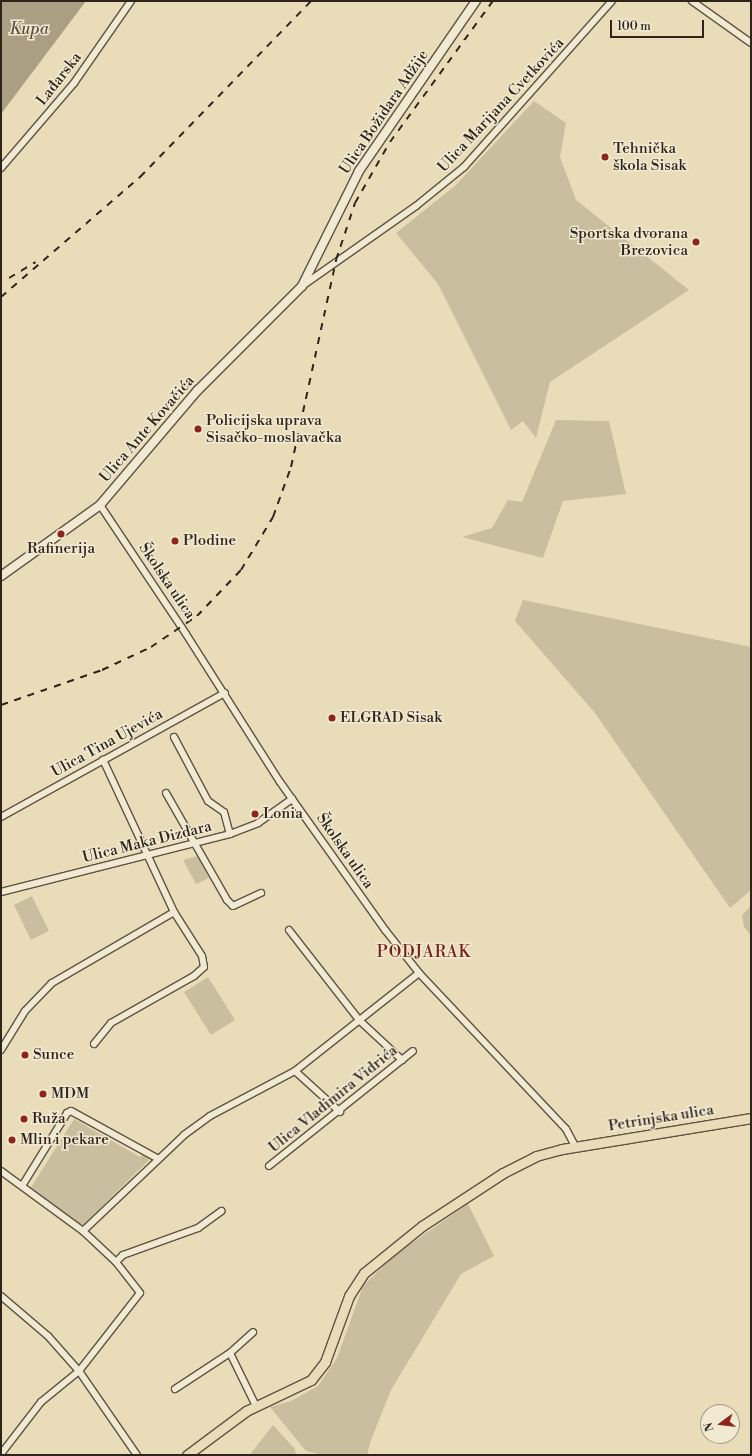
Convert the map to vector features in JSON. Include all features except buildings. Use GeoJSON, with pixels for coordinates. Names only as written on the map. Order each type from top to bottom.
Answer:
{"type":"FeatureCollection","features":[{"type":"Feature","properties":{"kind":"main road","name":"Ulica Božidara Adžije"},"geometry":{"type":"LineString","coordinates":[[302,286],[359,171],[476,1]]}},
{"type":"Feature","properties":{"kind":"main road","name":"Ulica Ante Kovačića"},"geometry":{"type":"LineString","coordinates":[[1,576],[100,505],[198,390],[302,286]]}},
{"type":"Feature","properties":{"kind":"main road","name":"Petrinjska ulica"},"geometry":{"type":"LineString","coordinates":[[187,1455],[236,1418],[256,1406],[298,1388],[316,1375],[327,1359],[352,1291],[376,1260],[439,1214],[509,1170],[536,1156],[575,1146],[751,1118]]}},
{"type":"Feature","properties":{"kind":"street","name":"Lađarska"},"geometry":{"type":"LineString","coordinates":[[1,168],[74,83],[131,1]]}},
{"type":"Feature","properties":{"kind":"street","name":"Ulica Marijana Cvetkovića"},"geometry":{"type":"LineString","coordinates":[[302,286],[450,180],[491,139],[612,1]]}},
{"type":"Feature","properties":{"kind":"street"},"geometry":{"type":"LineString","coordinates":[[692,1],[751,43]]}},
{"type":"Feature","properties":{"kind":"street","name":"Školska ulica"},"geometry":{"type":"LineString","coordinates":[[100,505],[225,693],[292,799],[419,973],[566,1129],[575,1146]]}},
{"type":"Feature","properties":{"kind":"street","name":"Ulica Tina Ujevića"},"geometry":{"type":"LineString","coordinates":[[1,817],[225,693]]}},
{"type":"Feature","properties":{"kind":"street"},"geometry":{"type":"LineString","coordinates":[[174,737],[208,801],[224,812],[230,834]]}},
{"type":"Feature","properties":{"kind":"street"},"geometry":{"type":"LineString","coordinates":[[94,1044],[111,1022],[194,976],[204,967],[202,956],[174,912],[103,760]]}},
{"type":"Feature","properties":{"kind":"street"},"geometry":{"type":"LineString","coordinates":[[166,793],[212,878],[233,906],[261,893]]}},
{"type":"Feature","properties":{"kind":"street","name":"Ulica Maka Dizdara"},"geometry":{"type":"LineString","coordinates":[[1,892],[230,834],[258,823],[292,799]]}},
{"type":"Feature","properties":{"kind":"street"},"geometry":{"type":"LineString","coordinates":[[1,1050],[25,1011],[52,983],[174,912]]}},
{"type":"Feature","properties":{"kind":"street"},"geometry":{"type":"LineString","coordinates":[[289,930],[359,1020],[402,1060]]}},
{"type":"Feature","properties":{"kind":"street"},"geometry":{"type":"LineString","coordinates":[[83,1231],[157,1158],[210,1116],[295,1071],[419,973]]}},
{"type":"Feature","properties":{"kind":"street","name":"Ulica Vladimira Vidrića"},"geometry":{"type":"LineString","coordinates":[[269,1166],[340,1112],[413,1051]]}},
{"type":"Feature","properties":{"kind":"street"},"geometry":{"type":"LineString","coordinates":[[295,1071],[340,1112]]}},
{"type":"Feature","properties":{"kind":"street"},"geometry":{"type":"LineString","coordinates":[[22,1186],[67,1113],[71,1111],[157,1158]]}},
{"type":"Feature","properties":{"kind":"street"},"geometry":{"type":"LineString","coordinates":[[1,1171],[83,1231],[116,1262],[138,1288],[138,1298],[78,1371],[41,1402],[1,1454]]}},
{"type":"Feature","properties":{"kind":"street"},"geometry":{"type":"LineString","coordinates":[[116,1262],[123,1255],[198,1228],[221,1211]]}},
{"type":"Feature","properties":{"kind":"street"},"geometry":{"type":"LineString","coordinates":[[1,1296],[48,1336],[78,1371],[137,1455]]}},
{"type":"Feature","properties":{"kind":"street"},"geometry":{"type":"LineString","coordinates":[[175,1389],[230,1354],[253,1332]]}},
{"type":"Feature","properties":{"kind":"street"},"geometry":{"type":"LineString","coordinates":[[230,1354],[256,1406]]}},
{"type":"Feature","properties":{"kind":"shaded area"},"geometry":{"type":"Polygon","coordinates":[[[534,101],[566,123],[560,157],[576,200],[689,290],[550,382],[536,438],[523,421],[511,430],[438,284],[396,233],[456,185],[534,101]]]}},
{"type":"Feature","properties":{"kind":"shaded area"},"geometry":{"type":"Polygon","coordinates":[[[556,420],[609,421],[626,494],[563,501],[543,558],[462,537],[492,528],[508,500],[522,502],[556,420]]]}},
{"type":"Feature","properties":{"kind":"shaded area"},"geometry":{"type":"Polygon","coordinates":[[[523,600],[751,647],[751,890],[730,908],[595,713],[515,621],[523,600]]]}},
{"type":"Feature","properties":{"kind":"shaded area"},"geometry":{"type":"Polygon","coordinates":[[[198,856],[209,878],[196,884],[183,860],[198,856]]]}},
{"type":"Feature","properties":{"kind":"shaded area"},"geometry":{"type":"Polygon","coordinates":[[[32,896],[49,931],[31,940],[14,905],[32,896]]]}},
{"type":"Feature","properties":{"kind":"shaded area"},"geometry":{"type":"Polygon","coordinates":[[[751,906],[751,936],[744,927],[742,915],[751,906]]]}},
{"type":"Feature","properties":{"kind":"shaded area"},"geometry":{"type":"Polygon","coordinates":[[[208,977],[235,1020],[211,1035],[184,992],[208,977]]]}},
{"type":"Feature","properties":{"kind":"shaded area"},"geometry":{"type":"Polygon","coordinates":[[[74,1119],[140,1157],[143,1154],[148,1156],[149,1160],[84,1224],[79,1226],[30,1189],[74,1119]]]}},
{"type":"Feature","properties":{"kind":"shaded area"},"geometry":{"type":"Polygon","coordinates":[[[468,1204],[494,1256],[461,1274],[391,1390],[371,1440],[367,1455],[324,1455],[306,1451],[270,1407],[291,1401],[318,1386],[337,1358],[363,1286],[396,1254],[468,1204]]]}},
{"type":"Feature","properties":{"kind":"shaded area"},"geometry":{"type":"Polygon","coordinates":[[[273,1425],[295,1449],[296,1455],[252,1455],[251,1453],[273,1425]]]}},
{"type":"Feature","properties":{"kind":"water","name":"Kupa"},"geometry":{"type":"Polygon","coordinates":[[[1,1],[86,1],[1,114],[1,1]]]}},
{"type":"Feature","properties":{"kind":"railway"},"geometry":{"type":"LineString","coordinates":[[1,297],[140,177],[311,1]]}},
{"type":"Feature","properties":{"kind":"railway"},"geometry":{"type":"LineString","coordinates":[[1,705],[102,670],[151,647],[197,616],[241,570],[273,517],[291,467],[336,260],[355,203],[390,142],[493,1]]}},
{"type":"Feature","properties":{"kind":"railway"},"geometry":{"type":"LineString","coordinates":[[9,278],[36,262]]}},
{"type":"Feature","properties":{"kind":"place","name":"Tehnička škola Sisak"},"geometry":{"type":"Point","coordinates":[605,157]}},
{"type":"Feature","properties":{"kind":"place","name":"Sportska dvorana Brezovica"},"geometry":{"type":"Point","coordinates":[696,242]}},
{"type":"Feature","properties":{"kind":"place","name":"Policijska uprava Sisačko-moslavačka"},"geometry":{"type":"Point","coordinates":[198,429]}},
{"type":"Feature","properties":{"kind":"place","name":"Rafinerija"},"geometry":{"type":"Point","coordinates":[61,534]}},
{"type":"Feature","properties":{"kind":"place","name":"Plodine"},"geometry":{"type":"Point","coordinates":[175,541]}},
{"type":"Feature","properties":{"kind":"place","name":"ELGRAD Sisak"},"geometry":{"type":"Point","coordinates":[332,718]}},
{"type":"Feature","properties":{"kind":"place","name":"Lonia"},"geometry":{"type":"Point","coordinates":[255,814]}},
{"type":"Feature","properties":{"kind":"place","name":"Sunce"},"geometry":{"type":"Point","coordinates":[25,1055]}},
{"type":"Feature","properties":{"kind":"place","name":"MDM"},"geometry":{"type":"Point","coordinates":[43,1094]}},
{"type":"Feature","properties":{"kind":"place","name":"Ruža"},"geometry":{"type":"Point","coordinates":[24,1119]}},
{"type":"Feature","properties":{"kind":"place","name":"Mlin i pekare"},"geometry":{"type":"Point","coordinates":[12,1140]}},
{"type":"Feature","properties":{"kind":"district","name":"PODJARAK"},"geometry":{"type":"Point","coordinates":[424,952]}}]}
